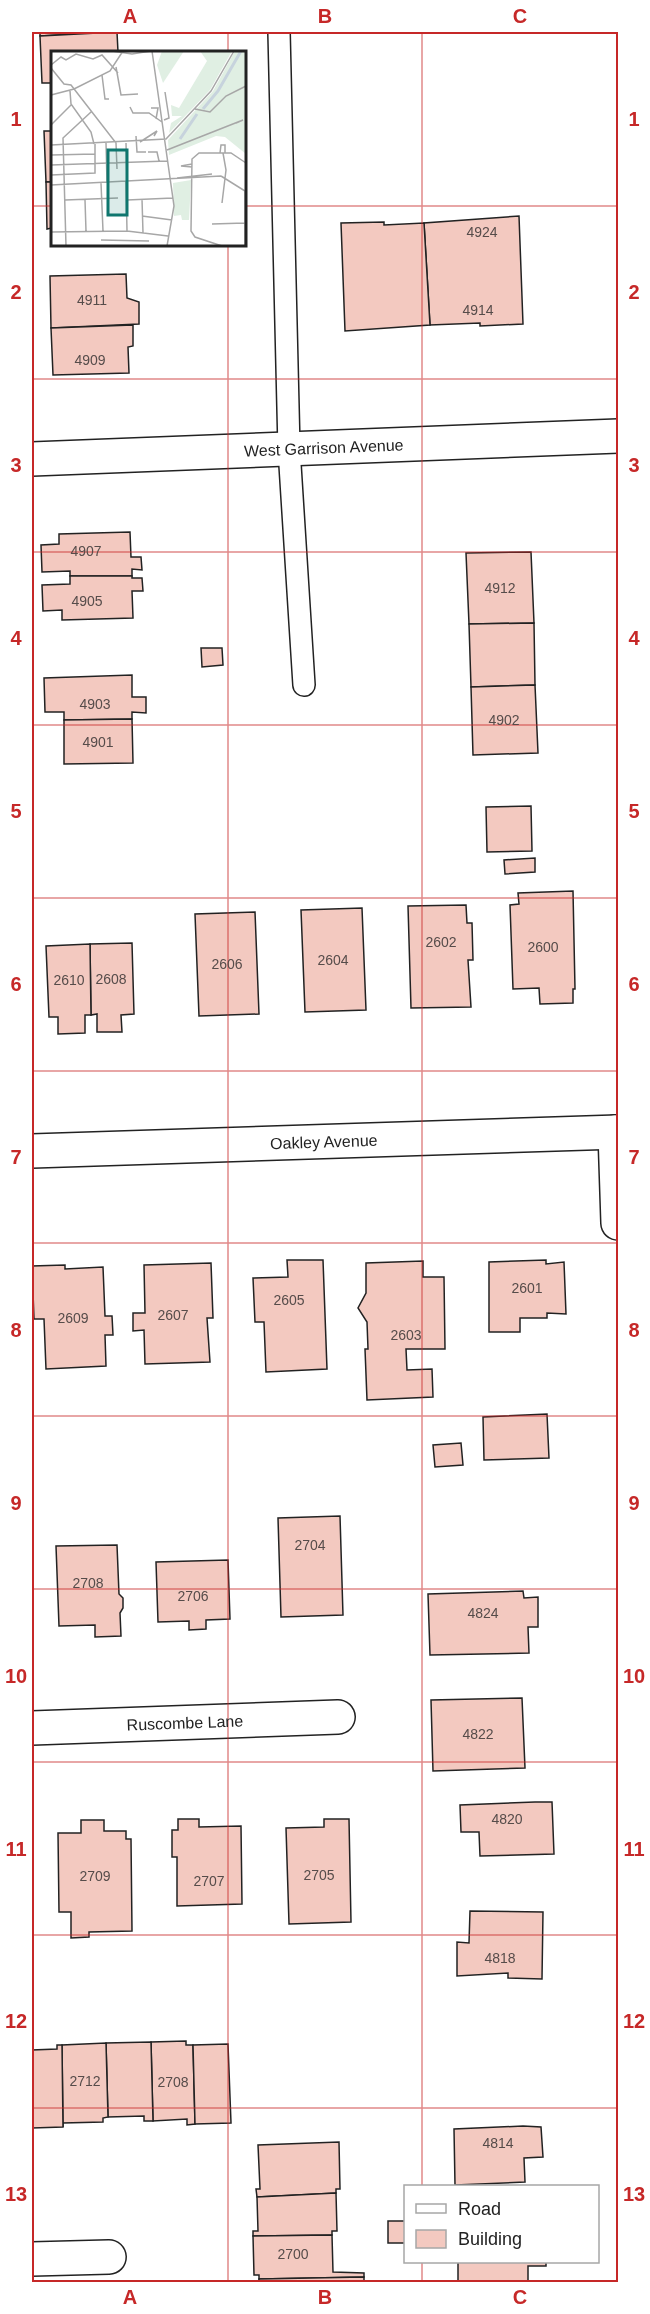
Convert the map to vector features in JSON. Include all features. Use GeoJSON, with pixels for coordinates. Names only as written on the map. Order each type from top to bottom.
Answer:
{"type":"FeatureCollection","features":[{"type":"Feature","properties":{"kind":"street","name":"West Garrison Avenue"},"geometry":{"type":"LineString","coordinates":[[32,459],[618,436]]}},
{"type":"Feature","properties":{"kind":"street","name":"Oakley Avenue"},"geometry":{"type":"LineString","coordinates":[[32,1151],[617,1132]]}},
{"type":"Feature","properties":{"kind":"street"},"geometry":{"type":"LineString","coordinates":[[617,1132],[618,1224]]}},
{"type":"Feature","properties":{"kind":"street","name":"Ruscombe Lane"},"geometry":{"type":"LineString","coordinates":[[32,1728],[338,1717]]}},
{"type":"Feature","properties":{"kind":"street"},"geometry":{"type":"LineString","coordinates":[[32,2259],[109,2257]]}},
{"type":"Feature","properties":{"kind":"lane"},"geometry":{"type":"LineString","coordinates":[[279,32],[289,449],[304,685]]}},
{"type":"Feature","properties":{"kind":"building"},"geometry":{"type":"Polygon","coordinates":[[[40,32],[106,32],[40,36],[40,32]]]}},
{"type":"Feature","properties":{"kind":"building"},"geometry":{"type":"Polygon","coordinates":[[[117,32],[118,51],[51,51],[51,83],[42,83],[40,36],[117,32]]]}},
{"type":"Feature","properties":{"kind":"building"},"geometry":{"type":"Polygon","coordinates":[[[44,131],[51,131],[51,182],[46,182],[44,131]]]}},
{"type":"Feature","properties":{"kind":"building"},"geometry":{"type":"Polygon","coordinates":[[[46,182],[51,182],[51,228],[47,229],[46,182]]]}},
{"type":"Feature","properties":{"kind":"building"},"geometry":{"type":"Polygon","coordinates":[[[519,216],[523,324],[430,325],[424,223],[519,216]]]}},
{"type":"Feature","properties":{"kind":"building"},"geometry":{"type":"Polygon","coordinates":[[[384,222],[384,225],[424,223],[430,325],[345,331],[341,223],[384,222]]]}},
{"type":"Feature","properties":{"kind":"building"},"geometry":{"type":"Polygon","coordinates":[[[126,274],[127,298],[139,302],[139,324],[51,328],[50,276],[126,274]]]}},
{"type":"Feature","properties":{"kind":"building"},"geometry":{"type":"Polygon","coordinates":[[[133,325],[133,346],[128,347],[129,373],[53,375],[51,328],[133,325]]]}},
{"type":"Feature","properties":{"kind":"building"},"geometry":{"type":"Polygon","coordinates":[[[130,532],[131,557],[141,557],[142,570],[132,569],[132,576],[70,576],[70,571],[42,572],[41,545],[59,544],[59,534],[130,532]]]}},
{"type":"Feature","properties":{"kind":"building"},"geometry":{"type":"Polygon","coordinates":[[[531,552],[534,623],[469,624],[466,553],[531,552]]]}},
{"type":"Feature","properties":{"kind":"building"},"geometry":{"type":"Polygon","coordinates":[[[70,576],[142,578],[143,591],[132,591],[133,618],[62,620],[62,610],[43,611],[42,585],[70,584],[70,576]]]}},
{"type":"Feature","properties":{"kind":"building"},"geometry":{"type":"Polygon","coordinates":[[[534,623],[535,685],[471,687],[469,624],[534,623]]]}},
{"type":"Feature","properties":{"kind":"building"},"geometry":{"type":"Polygon","coordinates":[[[201,648],[222,648],[223,665],[202,667],[201,648]]]}},
{"type":"Feature","properties":{"kind":"building"},"geometry":{"type":"Polygon","coordinates":[[[132,675],[132,697],[146,697],[146,713],[132,712],[132,719],[64,720],[64,712],[45,712],[44,678],[132,675]]]}},
{"type":"Feature","properties":{"kind":"building"},"geometry":{"type":"Polygon","coordinates":[[[535,685],[538,753],[473,755],[471,687],[535,685]]]}},
{"type":"Feature","properties":{"kind":"building"},"geometry":{"type":"Polygon","coordinates":[[[132,719],[133,763],[64,764],[64,720],[132,719]]]}},
{"type":"Feature","properties":{"kind":"building"},"geometry":{"type":"Polygon","coordinates":[[[531,806],[532,851],[487,852],[486,807],[531,806]]]}},
{"type":"Feature","properties":{"kind":"building"},"geometry":{"type":"Polygon","coordinates":[[[535,858],[535,872],[505,874],[504,860],[535,858]]]}},
{"type":"Feature","properties":{"kind":"building"},"geometry":{"type":"Polygon","coordinates":[[[573,891],[575,989],[573,989],[573,1003],[540,1004],[539,988],[513,989],[510,905],[519,904],[518,893],[573,891]]]}},
{"type":"Feature","properties":{"kind":"building"},"geometry":{"type":"Polygon","coordinates":[[[466,905],[467,923],[472,923],[473,960],[468,960],[471,1007],[411,1008],[408,906],[466,905]]]}},
{"type":"Feature","properties":{"kind":"building"},"geometry":{"type":"Polygon","coordinates":[[[362,908],[366,1010],[305,1012],[301,910],[362,908]]]}},
{"type":"Feature","properties":{"kind":"building"},"geometry":{"type":"Polygon","coordinates":[[[255,912],[259,1014],[199,1016],[195,914],[255,912]]]}},
{"type":"Feature","properties":{"kind":"building"},"geometry":{"type":"Polygon","coordinates":[[[132,943],[134,1014],[121,1015],[122,1032],[97,1032],[97,1014],[91,1015],[90,944],[132,943]]]}},
{"type":"Feature","properties":{"kind":"building"},"geometry":{"type":"Polygon","coordinates":[[[90,944],[91,1015],[85,1015],[85,1033],[58,1034],[58,1017],[49,1017],[46,946],[90,944]]]}},
{"type":"Feature","properties":{"kind":"building"},"geometry":{"type":"Polygon","coordinates":[[[287,1260],[323,1260],[327,1369],[266,1372],[264,1322],[255,1322],[253,1278],[288,1277],[287,1260]]]}},
{"type":"Feature","properties":{"kind":"building"},"geometry":{"type":"Polygon","coordinates":[[[546,1260],[546,1264],[564,1262],[566,1314],[547,1313],[547,1318],[520,1318],[520,1332],[489,1332],[489,1262],[546,1260]]]}},
{"type":"Feature","properties":{"kind":"building"},"geometry":{"type":"Polygon","coordinates":[[[423,1261],[423,1277],[444,1277],[445,1349],[406,1349],[407,1370],[432,1369],[433,1397],[367,1400],[365,1349],[368,1349],[367,1322],[358,1308],[366,1293],[366,1263],[423,1261]]]}},
{"type":"Feature","properties":{"kind":"building"},"geometry":{"type":"Polygon","coordinates":[[[211,1263],[213,1318],[207,1318],[210,1362],[145,1364],[144,1330],[133,1331],[133,1313],[145,1313],[144,1265],[211,1263]]]}},
{"type":"Feature","properties":{"kind":"building"},"geometry":{"type":"Polygon","coordinates":[[[65,1265],[65,1269],[103,1267],[105,1316],[112,1316],[113,1335],[105,1335],[106,1366],[46,1369],[44,1319],[34,1319],[32,1266],[65,1265]]]}},
{"type":"Feature","properties":{"kind":"building"},"geometry":{"type":"Polygon","coordinates":[[[547,1414],[549,1458],[484,1460],[483,1417],[547,1414]]]}},
{"type":"Feature","properties":{"kind":"building"},"geometry":{"type":"Polygon","coordinates":[[[461,1443],[463,1465],[435,1467],[433,1445],[461,1443]]]}},
{"type":"Feature","properties":{"kind":"building"},"geometry":{"type":"Polygon","coordinates":[[[340,1516],[343,1615],[281,1617],[278,1518],[340,1516]]]}},
{"type":"Feature","properties":{"kind":"building"},"geometry":{"type":"Polygon","coordinates":[[[117,1545],[119,1594],[123,1598],[123,1608],[120,1613],[121,1636],[95,1637],[95,1625],[59,1626],[56,1546],[117,1545]]]}},
{"type":"Feature","properties":{"kind":"building"},"geometry":{"type":"Polygon","coordinates":[[[228,1560],[230,1619],[206,1620],[206,1629],[189,1630],[189,1621],[158,1622],[156,1562],[228,1560]]]}},
{"type":"Feature","properties":{"kind":"building"},"geometry":{"type":"Polygon","coordinates":[[[523,1591],[524,1598],[538,1597],[538,1627],[528,1627],[529,1653],[430,1655],[428,1594],[523,1591]]]}},
{"type":"Feature","properties":{"kind":"building"},"geometry":{"type":"Polygon","coordinates":[[[522,1698],[525,1768],[433,1771],[431,1700],[522,1698]]]}},
{"type":"Feature","properties":{"kind":"building"},"geometry":{"type":"Polygon","coordinates":[[[552,1802],[554,1854],[480,1856],[479,1832],[461,1832],[460,1805],[552,1802]]]}},
{"type":"Feature","properties":{"kind":"building"},"geometry":{"type":"Polygon","coordinates":[[[178,1819],[199,1819],[199,1827],[241,1826],[242,1904],[177,1906],[177,1857],[172,1857],[172,1830],[178,1830],[178,1819]]]}},
{"type":"Feature","properties":{"kind":"building"},"geometry":{"type":"Polygon","coordinates":[[[324,1819],[349,1819],[351,1922],[289,1924],[286,1828],[324,1827],[324,1819]]]}},
{"type":"Feature","properties":{"kind":"building"},"geometry":{"type":"Polygon","coordinates":[[[81,1820],[104,1820],[104,1831],[126,1831],[126,1839],[131,1839],[132,1931],[89,1932],[89,1937],[71,1938],[71,1912],[59,1912],[58,1833],[81,1833],[81,1820]]]}},
{"type":"Feature","properties":{"kind":"building"},"geometry":{"type":"Polygon","coordinates":[[[470,1911],[543,1912],[542,1979],[508,1978],[508,1973],[457,1976],[457,1942],[469,1943],[470,1911]]]}},
{"type":"Feature","properties":{"kind":"building"},"geometry":{"type":"Polygon","coordinates":[[[186,2041],[186,2045],[193,2045],[195,2124],[187,2125],[187,2119],[153,2121],[151,2042],[186,2041]]]}},
{"type":"Feature","properties":{"kind":"building"},"geometry":{"type":"Polygon","coordinates":[[[151,2042],[153,2121],[144,2121],[144,2116],[108,2117],[106,2043],[151,2042]]]}},
{"type":"Feature","properties":{"kind":"building"},"geometry":{"type":"Polygon","coordinates":[[[106,2043],[108,2117],[103,2118],[103,2122],[63,2123],[63,2127],[62,2045],[106,2043]]]}},
{"type":"Feature","properties":{"kind":"building"},"geometry":{"type":"Polygon","coordinates":[[[228,2044],[231,2123],[195,2124],[193,2045],[228,2044]]]}},
{"type":"Feature","properties":{"kind":"building"},"geometry":{"type":"Polygon","coordinates":[[[57,2045],[62,2045],[63,2127],[32,2128],[32,2050],[57,2049],[57,2045]]]}},
{"type":"Feature","properties":{"kind":"building"},"geometry":{"type":"Polygon","coordinates":[[[541,2127],[543,2157],[524,2158],[525,2182],[455,2185],[454,2129],[541,2127]]]}},
{"type":"Feature","properties":{"kind":"building"},"geometry":{"type":"Polygon","coordinates":[[[339,2142],[340,2189],[336,2189],[336,2193],[257,2197],[256,2189],[260,2189],[258,2145],[339,2142]]]}},
{"type":"Feature","properties":{"kind":"building"},"geometry":{"type":"Polygon","coordinates":[[[336,2193],[337,2231],[332,2231],[332,2235],[253,2236],[253,2231],[258,2231],[257,2197],[336,2193]]]}},
{"type":"Feature","properties":{"kind":"building"},"geometry":{"type":"Polygon","coordinates":[[[388,2221],[404,2221],[404,2243],[388,2243],[388,2221]]]}},
{"type":"Feature","properties":{"kind":"building"},"geometry":{"type":"Polygon","coordinates":[[[332,2235],[333,2272],[364,2273],[364,2277],[259,2279],[259,2275],[254,2275],[253,2236],[332,2235]]]}},
{"type":"Feature","properties":{"kind":"building"},"geometry":{"type":"Polygon","coordinates":[[[458,2263],[546,2263],[546,2266],[528,2266],[528,2282],[458,2282],[458,2263]]]}},
{"type":"Feature","properties":{"kind":"building"},"geometry":{"type":"Polygon","coordinates":[[[364,2277],[364,2282],[259,2282],[259,2279],[364,2277]]]}}]}
